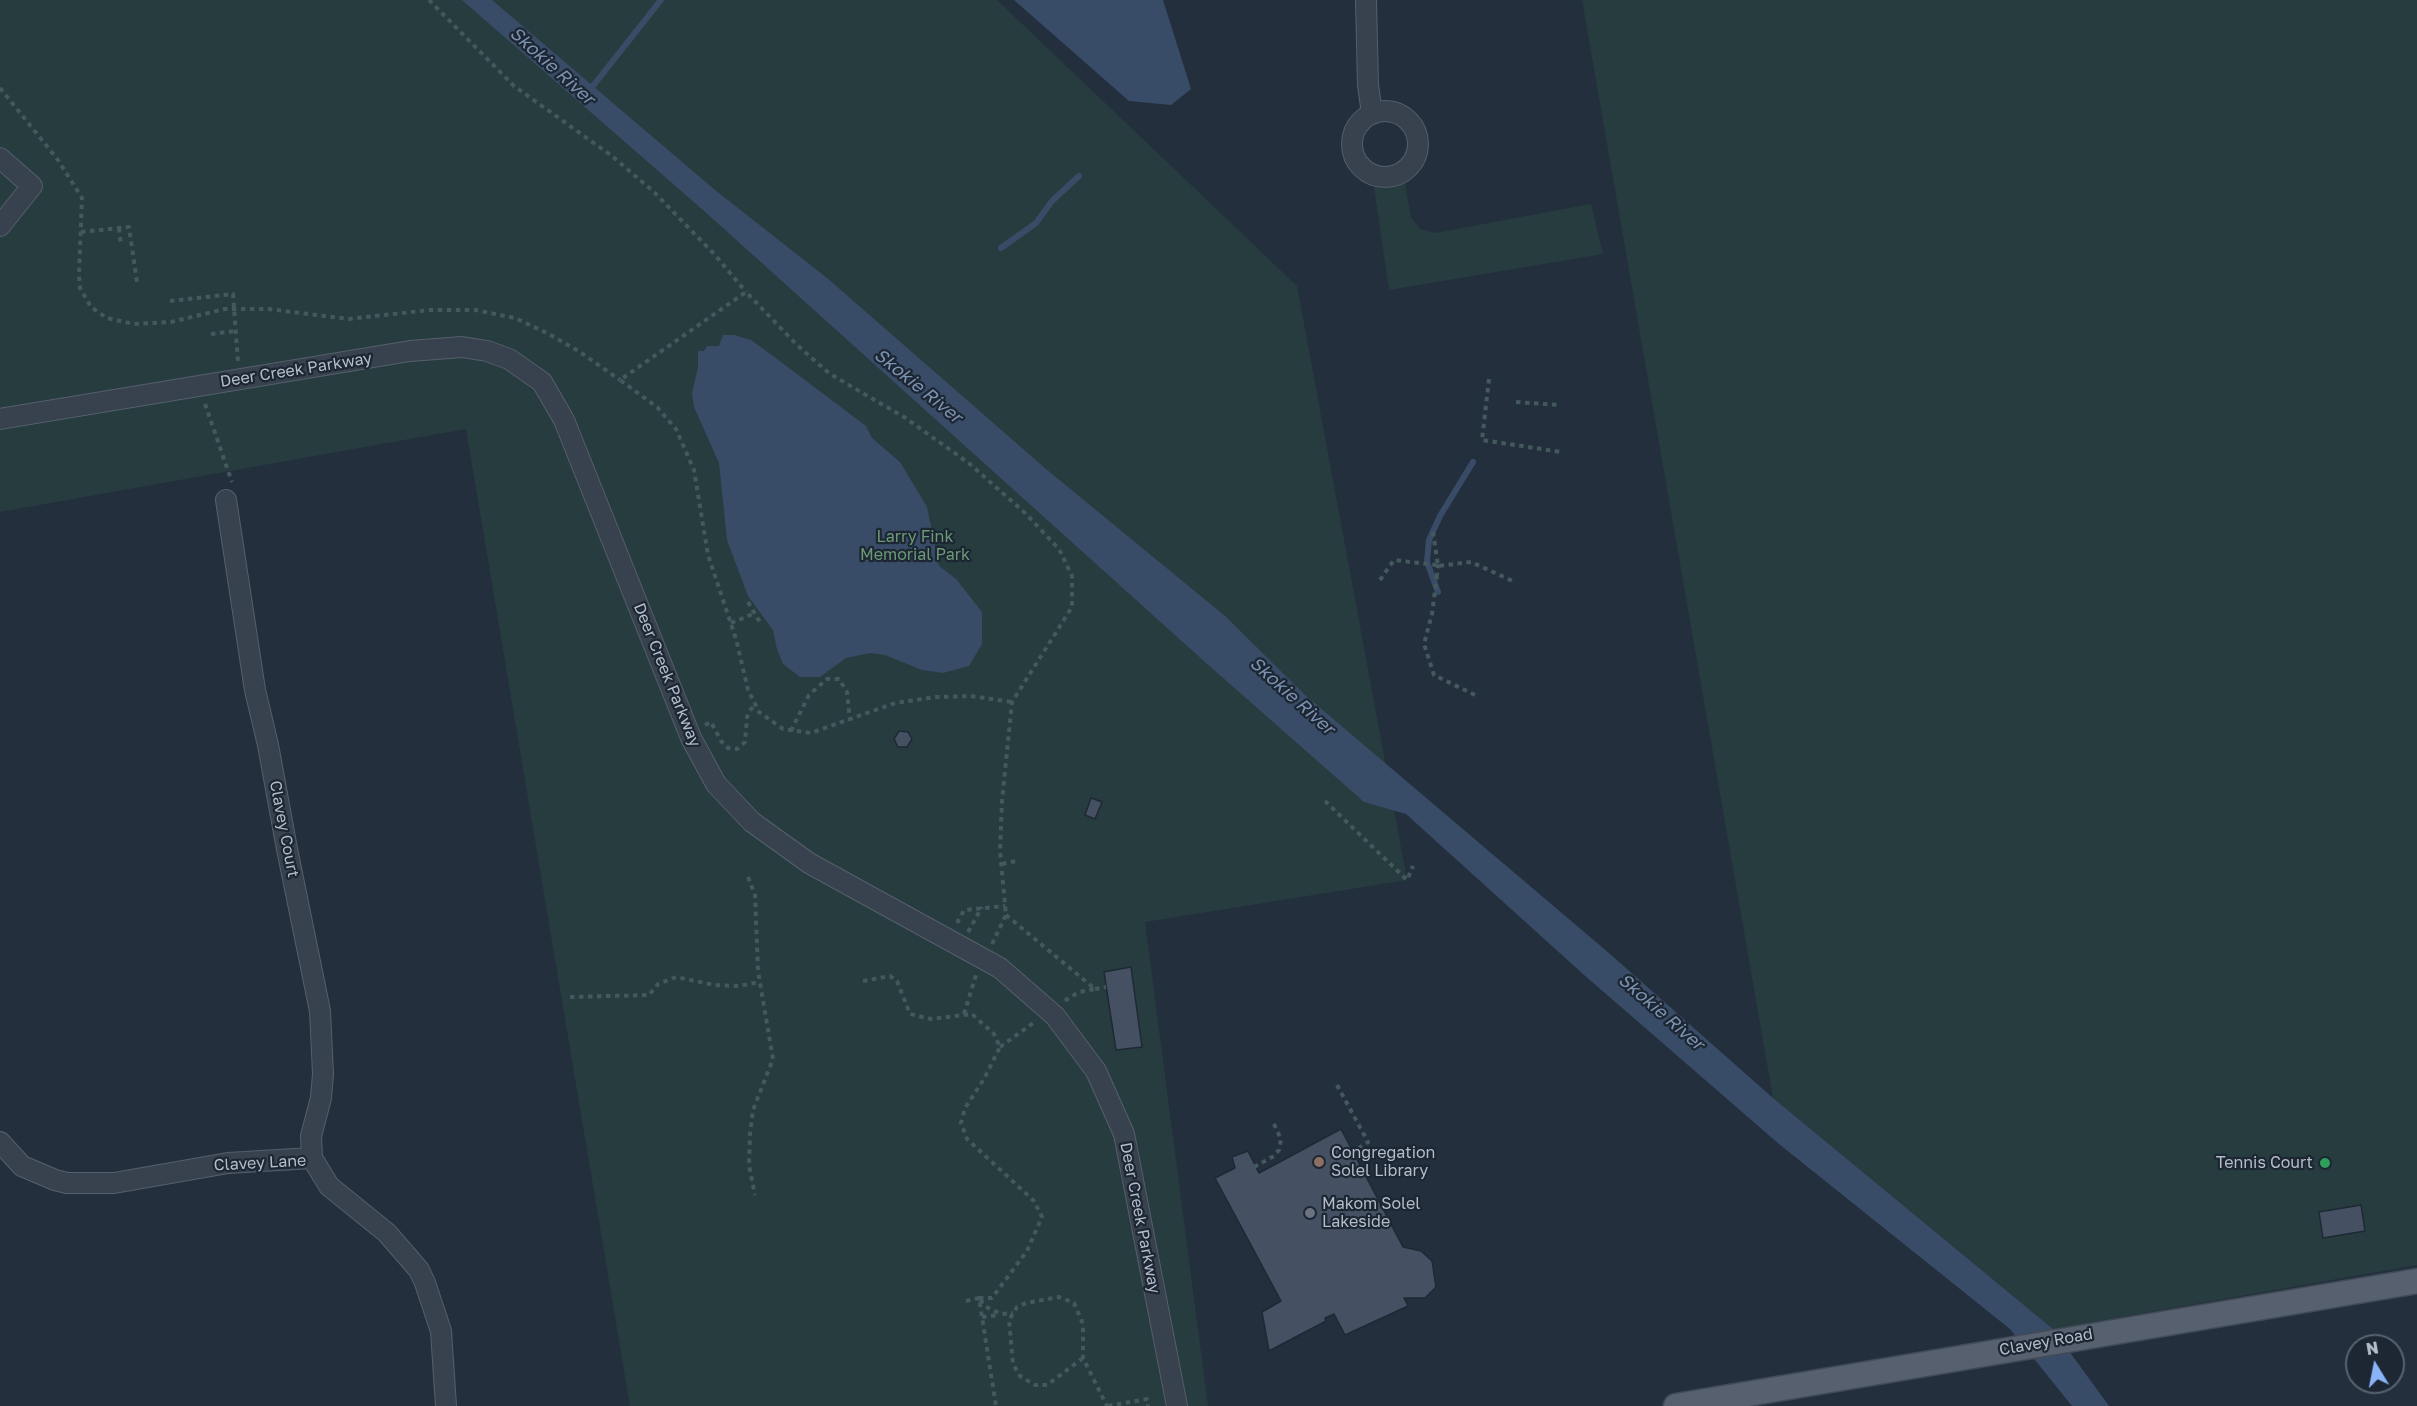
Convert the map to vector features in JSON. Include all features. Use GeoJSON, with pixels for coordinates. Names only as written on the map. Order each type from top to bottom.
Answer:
{"type":"FeatureCollection","features":[{"type":"Feature","properties":{"kind":"main road","name":"Clavey Road"},"geometry":{"type":"LineString","coordinates":[[1676,1406],[2080,1336],[2417,1281]]}},
{"type":"Feature","properties":{"kind":"street"},"geometry":{"type":"LineString","coordinates":[[1366,0],[1368,85],[1372,114]]}},
{"type":"Feature","properties":{"kind":"street"},"geometry":{"type":"LineString","coordinates":[[0,158],[32,186],[0,226]]}},
{"type":"Feature","properties":{"kind":"street","name":"Deer Creek Parkway"},"geometry":{"type":"LineString","coordinates":[[0,419],[410,351],[462,347],[487,351],[509,359],[542,381],[564,420],[689,732],[716,784],[752,822],[809,863],[1000,968],[1055,1016],[1096,1071],[1124,1134],[1177,1406]]}},
{"type":"Feature","properties":{"kind":"street","name":"Clavey Court"},"geometry":{"type":"LineString","coordinates":[[230,494],[255,690],[268,745],[320,1011],[323,1074],[321,1098],[311,1136],[312,1158]]}},
{"type":"Feature","properties":{"kind":"street","name":"Clavey Lane"},"geometry":{"type":"LineString","coordinates":[[0,1142],[22,1166],[67,1183],[114,1183],[228,1163],[312,1158],[329,1186],[387,1233],[419,1270],[441,1331],[446,1406]]}},
{"type":"Feature","properties":{"kind":"path"},"geometry":{"type":"LineString","coordinates":[[429,0],[514,86],[612,156],[654,192],[798,346],[830,374],[904,417],[970,464],[1025,513],[1059,549],[1072,576],[1072,607],[1012,702],[1002,801],[1002,864],[1006,915],[972,986],[964,1014]]}},
{"type":"Feature","properties":{"kind":"path"},"geometry":{"type":"LineString","coordinates":[[0,88],[58,160],[82,198],[80,288],[91,307],[107,318],[134,324],[171,322],[233,309],[267,309],[349,319],[430,310],[475,310],[515,318],[580,352],[657,407],[676,429],[694,470],[708,555],[731,623],[748,690],[759,711],[783,729],[811,733],[850,721],[895,703],[936,697],[971,696],[1012,702]]}},
{"type":"Feature","properties":{"kind":"path"},"geometry":{"type":"LineString","coordinates":[[81,232],[129,227],[137,282]]}},
{"type":"Feature","properties":{"kind":"path"},"geometry":{"type":"LineString","coordinates":[[119,228],[121,245]]}},
{"type":"Feature","properties":{"kind":"path"},"geometry":{"type":"LineString","coordinates":[[620,380],[746,292]]}},
{"type":"Feature","properties":{"kind":"path"},"geometry":{"type":"LineString","coordinates":[[170,301],[232,294],[238,366],[237,375],[232,380]]}},
{"type":"Feature","properties":{"kind":"path"},"geometry":{"type":"LineString","coordinates":[[211,334],[235,331]]}},
{"type":"Feature","properties":{"kind":"path"},"geometry":{"type":"LineString","coordinates":[[1489,379],[1482,440],[1561,452]]}},
{"type":"Feature","properties":{"kind":"path"},"geometry":{"type":"LineString","coordinates":[[202,386],[204,401],[230,494]]}},
{"type":"Feature","properties":{"kind":"path"},"geometry":{"type":"LineString","coordinates":[[1516,402],[1558,405]]}},
{"type":"Feature","properties":{"kind":"path"},"geometry":{"type":"LineString","coordinates":[[1433,532],[1438,566],[1424,644],[1434,675],[1477,696]]}},
{"type":"Feature","properties":{"kind":"path"},"geometry":{"type":"LineString","coordinates":[[1380,580],[1394,560],[1438,566],[1471,562],[1515,582]]}},
{"type":"Feature","properties":{"kind":"path"},"geometry":{"type":"LineString","coordinates":[[748,602],[761,624]]}},
{"type":"Feature","properties":{"kind":"path"},"geometry":{"type":"LineString","coordinates":[[731,623],[755,613]]}},
{"type":"Feature","properties":{"kind":"path"},"geometry":{"type":"LineString","coordinates":[[791,731],[809,695],[827,679],[839,679],[847,693],[850,721]]}},
{"type":"Feature","properties":{"kind":"path"},"geometry":{"type":"LineString","coordinates":[[689,732],[711,722],[721,741],[728,748],[736,749],[745,742],[747,717],[756,705]]}},
{"type":"Feature","properties":{"kind":"path"},"geometry":{"type":"LineString","coordinates":[[1325,801],[1407,880],[1413,866]]}},
{"type":"Feature","properties":{"kind":"path"},"geometry":{"type":"LineString","coordinates":[[1002,864],[1016,861]]}},
{"type":"Feature","properties":{"kind":"path"},"geometry":{"type":"LineString","coordinates":[[748,876],[755,895],[760,982],[773,1059],[753,1110],[749,1165],[755,1195]]}},
{"type":"Feature","properties":{"kind":"path"},"geometry":{"type":"LineString","coordinates":[[954,943],[964,910],[1005,906]]}},
{"type":"Feature","properties":{"kind":"path"},"geometry":{"type":"LineString","coordinates":[[954,943],[982,907]]}},
{"type":"Feature","properties":{"kind":"path"},"geometry":{"type":"LineString","coordinates":[[863,981],[890,976],[897,981],[910,1014],[931,1019],[972,1014],[994,1034],[1000,1047],[984,1079],[965,1108],[961,1123],[967,1139],[1034,1201],[1042,1217],[1027,1251],[992,1298],[966,1301]]}},
{"type":"Feature","properties":{"kind":"path"},"geometry":{"type":"LineString","coordinates":[[570,997],[649,995],[658,984],[676,977],[714,985],[738,986],[760,982]]}},
{"type":"Feature","properties":{"kind":"path"},"geometry":{"type":"LineString","coordinates":[[1095,989],[1106,987]]}},
{"type":"Feature","properties":{"kind":"path"},"geometry":{"type":"LineString","coordinates":[[1337,1085],[1368,1142],[1353,1152]]}},
{"type":"Feature","properties":{"kind":"path"},"geometry":{"type":"LineString","coordinates":[[1254,1167],[1280,1150],[1281,1138],[1272,1120]]}},
{"type":"Feature","properties":{"kind":"path"},"geometry":{"type":"LineString","coordinates":[[1083,1358],[1047,1386],[1035,1385],[1020,1376],[1013,1364],[1010,1350],[1009,1320],[1017,1307],[1026,1303],[1059,1297],[1074,1303],[1083,1324],[1083,1358],[1107,1406],[1147,1399],[1148,1406]]}},
{"type":"Feature","properties":{"kind":"path"},"geometry":{"type":"LineString","coordinates":[[979,1298],[988,1308],[1001,1314]]}},
{"type":"Feature","properties":{"kind":"path"},"geometry":{"type":"LineString","coordinates":[[979,1298],[996,1406]]}},
{"type":"Feature","properties":{"kind":"path"},"geometry":{"type":"LineString","coordinates":[[982,1317],[1013,1313]]}},
{"type":"Feature","properties":{"kind":"green space","name":"Larry Fink Memorial Park"},"geometry":{"type":"Polygon","coordinates":[[[0,0],[997,0],[1297,286],[1407,880],[1145,922],[1208,1406],[630,1406],[466,429],[0,512],[0,0]]]}},
{"type":"Feature","properties":{"kind":"green space"},"geometry":{"type":"Polygon","coordinates":[[[1582,0],[2417,0],[2417,1265],[2053,1329],[1773,1098],[1582,0]]]}},
{"type":"Feature","properties":{"kind":"green space"},"geometry":{"type":"Polygon","coordinates":[[[1405,183],[1411,217],[1420,229],[1435,233],[1591,204],[1603,254],[1389,290],[1374,187],[1389,187],[1405,183]]]}},
{"type":"Feature","properties":{"kind":"water","name":"Skokie River"},"geometry":{"type":"Polygon","coordinates":[[[462,0],[492,0],[715,190],[827,278],[1046,469],[1225,616],[1305,695],[1610,954],[1773,1098],[2053,1329],[2109,1406],[2072,1406],[2010,1329],[1779,1144],[1583,974],[1406,814],[1364,802],[703,210],[462,0]]]}},
{"type":"Feature","properties":{"kind":"water"},"geometry":{"type":"Polygon","coordinates":[[[1014,0],[1163,0],[1191,89],[1171,105],[1129,101],[1014,0]]]}},
{"type":"Feature","properties":{"kind":"water"},"geometry":{"type":"Polygon","coordinates":[[[723,335],[734,335],[751,340],[866,426],[872,438],[900,462],[927,507],[939,566],[956,579],[982,612],[982,644],[969,666],[943,673],[922,670],[885,655],[870,653],[846,658],[820,677],[800,677],[783,664],[773,630],[748,596],[727,540],[719,463],[694,407],[692,394],[698,367],[698,351],[704,351],[707,346],[719,346],[723,335]]]}},
{"type":"Feature","properties":{"kind":"building"},"geometry":{"type":"Polygon","coordinates":[[[899,731],[908,732],[912,739],[907,747],[898,747],[894,739],[899,731]]]}},
{"type":"Feature","properties":{"kind":"building"},"geometry":{"type":"Polygon","coordinates":[[[1091,798],[1102,802],[1095,819],[1085,815],[1091,798]]]}},
{"type":"Feature","properties":{"kind":"building"},"geometry":{"type":"Polygon","coordinates":[[[1131,967],[1142,1047],[1116,1050],[1104,972],[1131,967]]]}},
{"type":"Feature","properties":{"kind":"building","name":"Makom Solel Lakeside"},"geometry":{"type":"Polygon","coordinates":[[[1341,1129],[1403,1247],[1421,1251],[1432,1261],[1436,1287],[1425,1298],[1404,1298],[1408,1306],[1345,1335],[1334,1314],[1325,1318],[1326,1321],[1269,1351],[1262,1312],[1281,1301],[1215,1178],[1235,1168],[1232,1157],[1248,1151],[1259,1173],[1341,1129]]]}},
{"type":"Feature","properties":{"kind":"building"},"geometry":{"type":"Polygon","coordinates":[[[2361,1205],[2365,1231],[2323,1238],[2319,1212],[2361,1205]]]}},
{"type":"Feature","properties":{"kind":"waterway","name":"Skokie River"},"geometry":{"type":"LineString","coordinates":[[589,91],[661,0]]}},
{"type":"Feature","properties":{"kind":"waterway"},"geometry":{"type":"LineString","coordinates":[[1001,248],[1036,223],[1052,201],[1079,176]]}},
{"type":"Feature","properties":{"kind":"waterway"},"geometry":{"type":"LineString","coordinates":[[1438,592],[1427,562],[1429,540],[1440,516],[1473,462]]}},
{"type":"Feature","properties":{"kind":"place","name":"Congregation Solel Library"},"geometry":{"type":"Point","coordinates":[1319,1162]}},
{"type":"Feature","properties":{"kind":"place","name":"Tennis Court"},"geometry":{"type":"Point","coordinates":[2325,1163]}},
{"type":"Feature","properties":{"kind":"place","name":"Makom Solel Lakeside"},"geometry":{"type":"Point","coordinates":[1310,1213]}}]}
